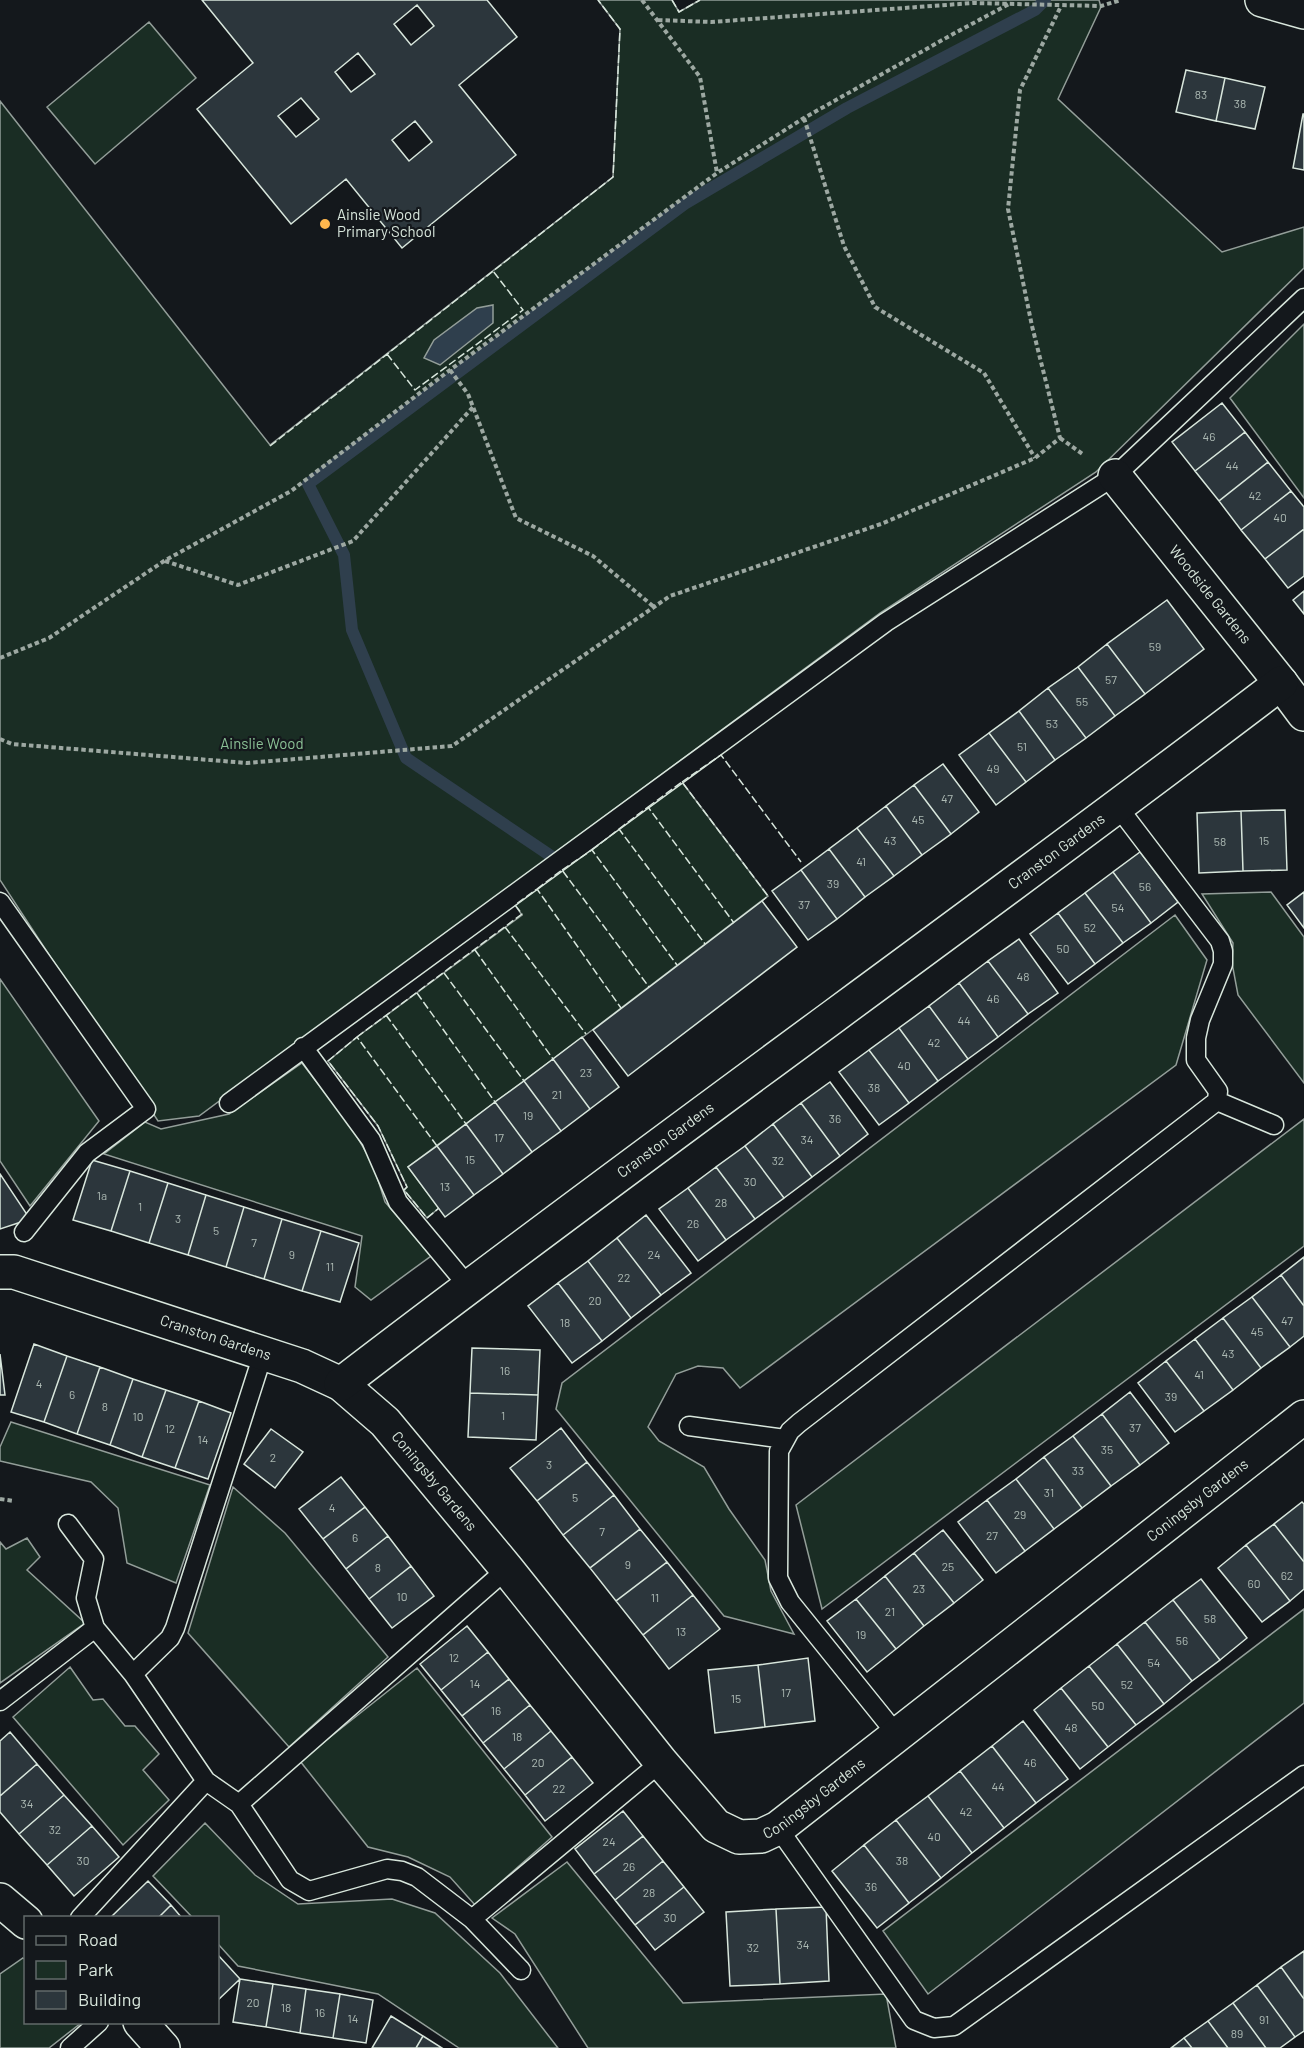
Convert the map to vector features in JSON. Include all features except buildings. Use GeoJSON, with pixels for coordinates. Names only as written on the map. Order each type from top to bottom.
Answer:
{"type":"FeatureCollection","features":[{"type":"Feature","properties":{"kind":"street"},"geometry":{"type":"LineString","coordinates":[[1262,0],[1304,12]]}},
{"type":"Feature","properties":{"kind":"street","name":"Woodside Gardens"},"geometry":{"type":"LineString","coordinates":[[1115,476],[1304,714]]}},
{"type":"Feature","properties":{"kind":"street","name":"Cranston Gardens"},"geometry":{"type":"LineString","coordinates":[[0,1272],[14,1272],[302,1366],[341,1384],[468,1286],[1118,807],[1281,683]]}},
{"type":"Feature","properties":{"kind":"street","name":"Coningsby Gardens"},"geometry":{"type":"LineString","coordinates":[[341,1384],[384,1422],[507,1569],[661,1762],[716,1826],[739,1837],[761,1836],[778,1828],[1304,1418]]}},
{"type":"Feature","properties":{"kind":"street"},"geometry":{"type":"LineString","coordinates":[[0,1900],[24,1921]]}},
{"type":"Feature","properties":{"kind":"street"},"geometry":{"type":"LineString","coordinates":[[142,2024],[163,2048]]}},
{"type":"Feature","properties":{"kind":"lane"},"geometry":{"type":"LineString","coordinates":[[229,1103],[886,622],[1115,476],[1304,298]]}},
{"type":"Feature","properties":{"kind":"lane"},"geometry":{"type":"LineString","coordinates":[[898,1736],[790,1602],[778,1578],[779,1451],[785,1439],[799,1423],[1217,1101],[1218,1091],[1196,1060],[1196,1038],[1200,1020],[1223,964],[1220,940],[1118,807]]}},
{"type":"Feature","properties":{"kind":"lane"},"geometry":{"type":"LineString","coordinates":[[0,902],[146,1109],[87,1153],[24,1232]]}},
{"type":"Feature","properties":{"kind":"lane"},"geometry":{"type":"LineString","coordinates":[[303,1047],[371,1140],[398,1202],[468,1286]]}},
{"type":"Feature","properties":{"kind":"lane"},"geometry":{"type":"LineString","coordinates":[[1217,1101],[1274,1125]]}},
{"type":"Feature","properties":{"kind":"lane"},"geometry":{"type":"LineString","coordinates":[[133,1674],[170,1638],[175,1628],[262,1354]]}},
{"type":"Feature","properties":{"kind":"lane"},"geometry":{"type":"LineString","coordinates":[[689,1426],[785,1439]]}},
{"type":"Feature","properties":{"kind":"lane"},"geometry":{"type":"LineString","coordinates":[[68,1524],[94,1559],[86,1598],[95,1628],[133,1674],[206,1780],[239,1804],[290,1880],[309,1891],[387,1869],[402,1871],[417,1877],[472,1919],[521,1970]]}},
{"type":"Feature","properties":{"kind":"lane"},"geometry":{"type":"LineString","coordinates":[[239,1804],[507,1569]]}},
{"type":"Feature","properties":{"kind":"lane"},"geometry":{"type":"LineString","coordinates":[[0,1701],[95,1628]]}},
{"type":"Feature","properties":{"kind":"lane"},"geometry":{"type":"LineString","coordinates":[[472,1919],[661,1762]]}},
{"type":"Feature","properties":{"kind":"lane"},"geometry":{"type":"LineString","coordinates":[[778,1828],[914,2020],[934,2028],[954,2026],[1304,1775]]}},
{"type":"Feature","properties":{"kind":"lane"},"geometry":{"type":"LineString","coordinates":[[81,1916],[206,1780]]}},
{"type":"Feature","properties":{"kind":"lane"},"geometry":{"type":"LineString","coordinates":[[70,2048],[97,2024]]}},
{"type":"Feature","properties":{"kind":"path"},"geometry":{"type":"LineString","coordinates":[[642,0],[700,77],[717,173]]}},
{"type":"Feature","properties":{"kind":"path"},"geometry":{"type":"LineString","coordinates":[[658,20],[711,22],[973,3],[1101,6],[1120,0]]}},
{"type":"Feature","properties":{"kind":"path"},"geometry":{"type":"LineString","coordinates":[[0,658],[49,638],[164,561],[291,491],[450,370],[717,173],[804,118],[1009,4]]}},
{"type":"Feature","properties":{"kind":"path"},"geometry":{"type":"LineString","coordinates":[[0,739],[12,744],[247,763],[452,746],[670,596],[881,524],[1035,459],[1059,438],[1032,326],[1008,209],[1020,90],[1061,6]]}},
{"type":"Feature","properties":{"kind":"path"},"geometry":{"type":"LineString","coordinates":[[804,118],[844,246],[875,307],[984,373],[1035,459]]}},
{"type":"Feature","properties":{"kind":"path"},"geometry":{"type":"LineString","coordinates":[[450,370],[468,394],[516,518],[593,556],[654,607]]}},
{"type":"Feature","properties":{"kind":"path"},"geometry":{"type":"LineString","coordinates":[[164,561],[238,585],[353,541],[473,407]]}},
{"type":"Feature","properties":{"kind":"path"},"geometry":{"type":"LineString","coordinates":[[0,1499],[14,1501]]}},
{"type":"Feature","properties":{"kind":"green space","name":"Ainslie Wood"},"geometry":{"type":"Polygon","coordinates":[[[598,0],[672,0],[679,12],[700,0],[1099,0],[1101,7],[1058,99],[1222,252],[1304,227],[1304,268],[1096,472],[880,613],[199,1116],[158,1121],[0,880],[0,101],[270,445],[613,177],[620,29],[598,0]]]}},
{"type":"Feature","properties":{"kind":"green space"},"geometry":{"type":"Polygon","coordinates":[[[149,22],[196,78],[95,164],[47,107],[149,22]]]}},
{"type":"Feature","properties":{"kind":"green space"},"geometry":{"type":"Polygon","coordinates":[[[1304,324],[1304,498],[1230,398],[1304,324]]]}},
{"type":"Feature","properties":{"kind":"green space"},"geometry":{"type":"Polygon","coordinates":[[[682,782],[768,896],[408,1167],[439,1208],[427,1218],[404,1190],[407,1187],[378,1126],[328,1061],[522,915],[515,905],[682,782]]]}},
{"type":"Feature","properties":{"kind":"green space"},"geometry":{"type":"Polygon","coordinates":[[[1271,892],[1304,937],[1304,1083],[1238,995],[1232,963],[1233,943],[1202,894],[1271,892]]]}},
{"type":"Feature","properties":{"kind":"green space"},"geometry":{"type":"Polygon","coordinates":[[[1175,915],[1207,960],[1176,1065],[740,1388],[723,1368],[698,1366],[676,1374],[648,1427],[659,1441],[704,1467],[729,1509],[765,1560],[771,1591],[794,1634],[724,1616],[556,1409],[562,1383],[1175,915]]]}},
{"type":"Feature","properties":{"kind":"green space"},"geometry":{"type":"Polygon","coordinates":[[[0,979],[99,1121],[30,1206],[0,1161],[0,979]]]}},
{"type":"Feature","properties":{"kind":"green space"},"geometry":{"type":"Polygon","coordinates":[[[302,1063],[352,1128],[373,1164],[385,1202],[431,1256],[371,1300],[355,1287],[362,1236],[104,1154],[145,1122],[161,1129],[229,1114],[302,1063]]]}},
{"type":"Feature","properties":{"kind":"green space"},"geometry":{"type":"Polygon","coordinates":[[[1304,1119],[1304,1246],[822,1609],[796,1505],[1304,1119]]]}},
{"type":"Feature","properties":{"kind":"green space"},"geometry":{"type":"Polygon","coordinates":[[[11,1422],[210,1485],[176,1583],[127,1563],[118,1508],[91,1482],[0,1461],[0,1447],[11,1422]]]}},
{"type":"Feature","properties":{"kind":"green space"},"geometry":{"type":"Polygon","coordinates":[[[233,1487],[285,1533],[388,1657],[289,1747],[188,1633],[233,1487]]]}},
{"type":"Feature","properties":{"kind":"green space"},"geometry":{"type":"Polygon","coordinates":[[[27,1538],[40,1557],[27,1570],[85,1623],[0,1683],[0,1542],[6,1549],[27,1538]]]}},
{"type":"Feature","properties":{"kind":"green space"},"geometry":{"type":"Polygon","coordinates":[[[1304,1609],[1304,1703],[928,1994],[883,1931],[1304,1609]]]}},
{"type":"Feature","properties":{"kind":"green space"},"geometry":{"type":"Polygon","coordinates":[[[70,1667],[93,1700],[103,1699],[125,1726],[135,1726],[159,1754],[143,1770],[169,1800],[123,1845],[13,1717],[70,1667]]]}},
{"type":"Feature","properties":{"kind":"green space"},"geometry":{"type":"Polygon","coordinates":[[[417,1668],[552,1837],[475,1905],[450,1877],[408,1857],[368,1847],[300,1761],[417,1668]]]}},
{"type":"Feature","properties":{"kind":"green space"},"geometry":{"type":"Polygon","coordinates":[[[205,1823],[255,1875],[298,1904],[392,1899],[435,1913],[500,1973],[558,2048],[459,2048],[378,1994],[238,1966],[219,1945],[219,1916],[191,1916],[153,1876],[205,1823]]]}},
{"type":"Feature","properties":{"kind":"green space"},"geometry":{"type":"Polygon","coordinates":[[[567,1862],[683,2003],[886,1994],[896,2048],[588,2048],[515,1934],[492,1918],[567,1862]]]}},
{"type":"Feature","properties":{"kind":"green space"},"geometry":{"type":"Polygon","coordinates":[[[24,1959],[24,2024],[80,2024],[49,2048],[0,2048],[0,1974],[24,1959]]]}},
{"type":"Feature","properties":{"kind":"water"},"geometry":{"type":"Polygon","coordinates":[[[493,305],[493,323],[440,365],[424,358],[434,340],[477,308],[493,305]]]}},
{"type":"Feature","properties":{"kind":"waterway"},"geometry":{"type":"LineString","coordinates":[[551,856],[406,758],[352,630],[344,555],[308,484],[686,203],[847,108],[1035,10],[1045,0]]}},
{"type":"Feature","properties":{"kind":"fence"},"geometry":{"type":"LineString","coordinates":[[270,446],[613,177],[620,29],[598,0]]}},
{"type":"Feature","properties":{"kind":"fence"},"geometry":{"type":"LineString","coordinates":[[672,0],[679,12],[700,0]]}},
{"type":"Feature","properties":{"kind":"fence"},"geometry":{"type":"LineString","coordinates":[[387,354],[415,390],[523,310],[493,271]]}},
{"type":"Feature","properties":{"kind":"fence"},"geometry":{"type":"LineString","coordinates":[[682,782],[721,755],[801,862]]}},
{"type":"Feature","properties":{"kind":"fence"},"geometry":{"type":"LineString","coordinates":[[648,807],[682,782],[768,896],[762,901]]}},
{"type":"Feature","properties":{"kind":"fence"},"geometry":{"type":"LineString","coordinates":[[619,829],[648,807],[734,923]]}},
{"type":"Feature","properties":{"kind":"fence"},"geometry":{"type":"LineString","coordinates":[[592,850],[619,829],[705,944]]}},
{"type":"Feature","properties":{"kind":"fence"},"geometry":{"type":"LineString","coordinates":[[562,870],[592,850],[677,965]]}},
{"type":"Feature","properties":{"kind":"fence"},"geometry":{"type":"LineString","coordinates":[[537,889],[562,870],[649,987]]}},
{"type":"Feature","properties":{"kind":"fence"},"geometry":{"type":"LineString","coordinates":[[357,1037],[522,914],[515,905],[537,889],[621,1008]]}},
{"type":"Feature","properties":{"kind":"fence"},"geometry":{"type":"LineString","coordinates":[[505,927],[586,1034]]}},
{"type":"Feature","properties":{"kind":"fence"},"geometry":{"type":"LineString","coordinates":[[475,950],[553,1059]]}},
{"type":"Feature","properties":{"kind":"fence"},"geometry":{"type":"LineString","coordinates":[[444,973],[524,1081]]}},
{"type":"Feature","properties":{"kind":"fence"},"geometry":{"type":"LineString","coordinates":[[417,993],[495,1102]]}},
{"type":"Feature","properties":{"kind":"fence"},"geometry":{"type":"LineString","coordinates":[[386,1015],[466,1124]]}},
{"type":"Feature","properties":{"kind":"fence"},"geometry":{"type":"LineString","coordinates":[[437,1146],[357,1037],[328,1061],[378,1126],[407,1187],[404,1190],[427,1218],[439,1208]]}},
{"type":"Feature","properties":{"kind":"place","name":"Ainslie Wood Primary School"},"geometry":{"type":"Point","coordinates":[325,224]}}]}
